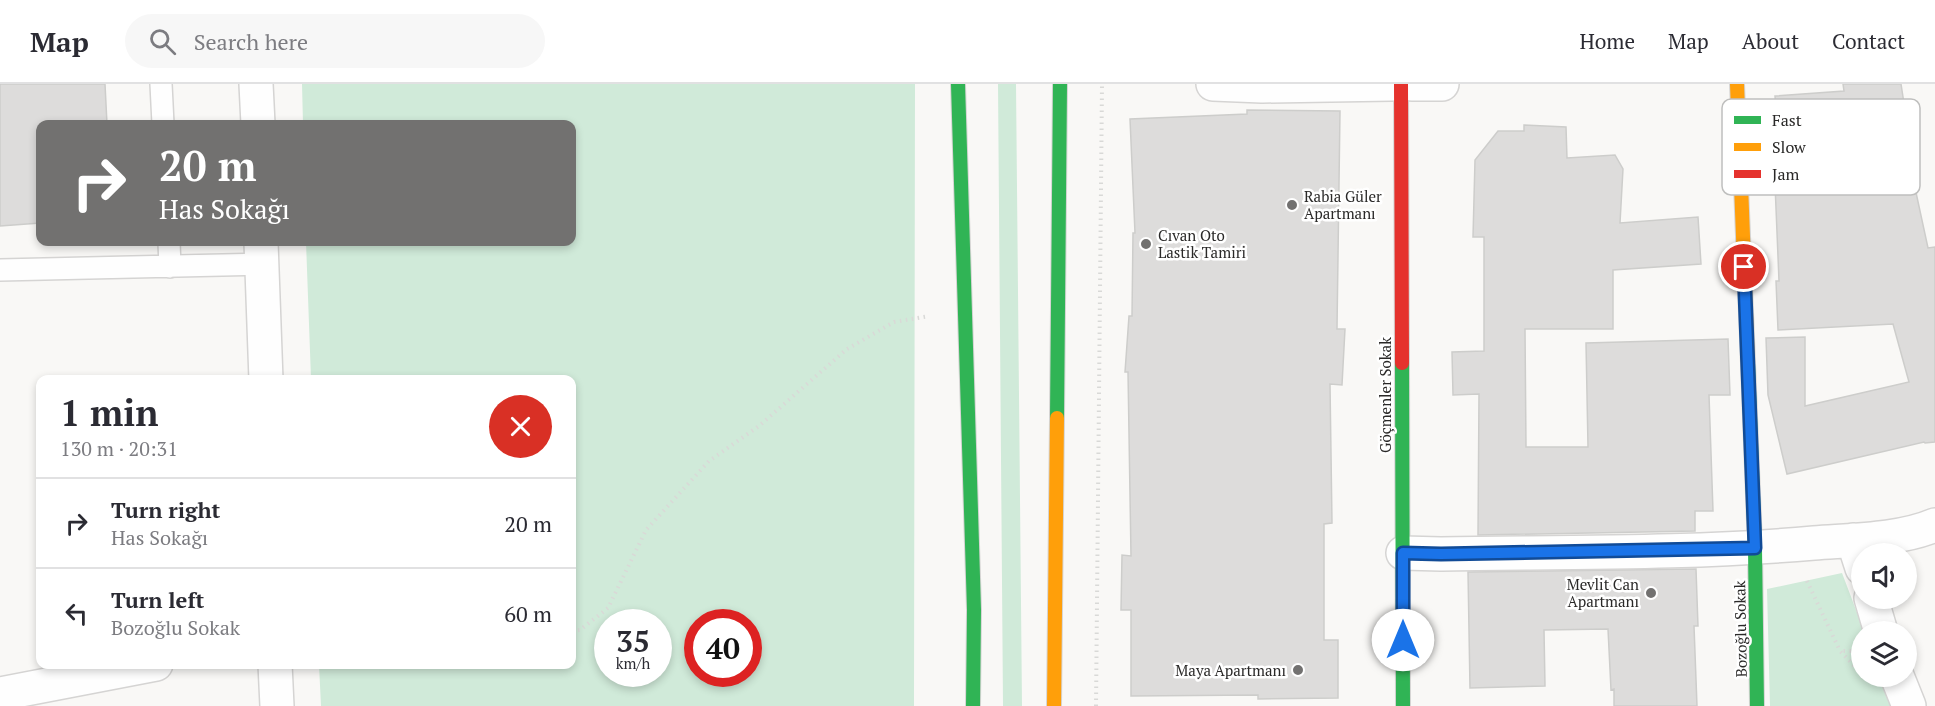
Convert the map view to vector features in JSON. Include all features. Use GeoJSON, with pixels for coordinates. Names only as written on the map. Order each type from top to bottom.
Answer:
{"type":"FeatureCollection","features":[{"type":"Feature","properties":{"kind":"street"},"geometry":{"type":"LineString","coordinates":[[256,84],[258,120]]}},
{"type":"Feature","properties":{"kind":"street"},"geometry":{"type":"LineString","coordinates":[[958,84],[974,610],[973,706]]}},
{"type":"Feature","properties":{"kind":"street"},"geometry":{"type":"LineString","coordinates":[[1054,706],[1060,84]]}},
{"type":"Feature","properties":{"kind":"street"},"geometry":{"type":"LineString","coordinates":[[1213,84],[1392,84]]}},
{"type":"Feature","properties":{"kind":"street","name":"Göçmenler Sokak"},"geometry":{"type":"LineString","coordinates":[[1401,84],[1403,706]]}},
{"type":"Feature","properties":{"kind":"street"},"geometry":{"type":"LineString","coordinates":[[1412,84],[1442,84]]}},
{"type":"Feature","properties":{"kind":"street","name":"Bozoğlu Sokak"},"geometry":{"type":"LineString","coordinates":[[1737,84],[1738,99]]}},
{"type":"Feature","properties":{"kind":"street","name":"Bozoğlu Sokak"},"geometry":{"type":"LineString","coordinates":[[1741,195],[1755,548],[1757,706]]}},
{"type":"Feature","properties":{"kind":"street"},"geometry":{"type":"LineString","coordinates":[[262,253],[266,375]]}},
{"type":"Feature","properties":{"kind":"street"},"geometry":{"type":"LineString","coordinates":[[1887,543],[1935,525]]}},
{"type":"Feature","properties":{"kind":"street"},"geometry":{"type":"LineString","coordinates":[[1403,553],[1755,548],[1790,545],[1851,553]]}},
{"type":"Feature","properties":{"kind":"street"},"geometry":{"type":"LineString","coordinates":[[0,694],[130,669]]}},
{"type":"Feature","properties":{"kind":"street"},"geometry":{"type":"LineString","coordinates":[[275,669],[277,706]]}},
{"type":"Feature","properties":{"kind":"street"},"geometry":{"type":"LineString","coordinates":[[1901,687],[1909,706]]}},
{"type":"Feature","properties":{"kind":"lane"},"geometry":{"type":"LineString","coordinates":[[162,84],[164,120]]}},
{"type":"Feature","properties":{"kind":"lane"},"geometry":{"type":"LineString","coordinates":[[169,246],[171,267]]}},
{"type":"Feature","properties":{"kind":"lane"},"geometry":{"type":"LineString","coordinates":[[0,270],[171,267],[262,253]]}},
{"type":"Feature","properties":{"kind":"path"},"geometry":{"type":"LineString","coordinates":[[1096,706],[1102,84]]}},
{"type":"Feature","properties":{"kind":"path"},"geometry":{"type":"LineString","coordinates":[[576,630],[580,630],[608,608],[646,530],[710,461],[759,426],[847,349],[894,322],[930,316]]}},
{"type":"Feature","properties":{"kind":"path"},"geometry":{"type":"LineString","coordinates":[[1790,545],[1840,651],[1851,662]]}},
{"type":"Feature","properties":{"kind":"path"},"geometry":{"type":"LineString","coordinates":[[1840,651],[1851,652]]}},
{"type":"Feature","properties":{"kind":"green space"},"geometry":{"type":"Polygon","coordinates":[[[302,84],[915,84],[914,706],[321,706],[319,669],[576,669],[576,375],[311,375],[306,246],[576,246],[576,120],[303,120],[302,84]]]}},
{"type":"Feature","properties":{"kind":"green space"},"geometry":{"type":"Polygon","coordinates":[[[998,84],[1016,84],[1022,706],[1003,706],[998,84]]]}},
{"type":"Feature","properties":{"kind":"green space"},"geometry":{"type":"Polygon","coordinates":[[[1842,573],[1851,597],[1851,609],[1856,609],[1860,621],[1851,621],[1851,687],[1885,687],[1892,706],[1770,706],[1767,589],[1842,573]]]}},
{"type":"Feature","properties":{"kind":"building"},"geometry":{"type":"Polygon","coordinates":[[[0,84],[105,84],[107,120],[36,120],[36,223],[0,226],[0,84]]]}},
{"type":"Feature","properties":{"kind":"building"},"geometry":{"type":"Polygon","coordinates":[[[1843,84],[1901,84],[1903,99],[1775,99],[1775,96],[1844,91],[1843,84]]]}},
{"type":"Feature","properties":{"kind":"building"},"geometry":{"type":"Polygon","coordinates":[[[1247,110],[1340,111],[1337,329],[1345,329],[1342,385],[1330,384],[1332,523],[1324,524],[1324,640],[1338,640],[1338,698],[1258,699],[1258,695],[1131,696],[1131,610],[1121,610],[1122,555],[1131,556],[1128,372],[1125,372],[1129,316],[1132,316],[1133,233],[1135,233],[1130,119],[1247,114],[1247,110]]]}},
{"type":"Feature","properties":{"kind":"building"},"geometry":{"type":"Polygon","coordinates":[[[1524,125],[1566,127],[1567,158],[1615,155],[1623,169],[1620,223],[1698,217],[1701,264],[1613,270],[1613,329],[1525,329],[1526,447],[1588,447],[1586,343],[1728,339],[1730,395],[1709,395],[1713,511],[1695,511],[1695,531],[1478,535],[1479,394],[1453,395],[1452,352],[1484,351],[1484,237],[1473,237],[1475,160],[1498,131],[1524,131],[1524,125]]]}},
{"type":"Feature","properties":{"kind":"building"},"geometry":{"type":"Polygon","coordinates":[[[1775,195],[1917,195],[1928,248],[1935,247],[1935,442],[1924,442],[1787,474],[1768,395],[1766,338],[1805,337],[1805,406],[1909,382],[1893,324],[1778,330],[1776,281],[1779,281],[1775,195]]]}},
{"type":"Feature","properties":{"kind":"building"},"geometry":{"type":"Polygon","coordinates":[[[1696,569],[1698,626],[1694,626],[1697,706],[1614,706],[1608,629],[1544,630],[1545,686],[1470,688],[1468,572],[1696,569]]]}},
{"type":"Feature","properties":{"kind":"traffic: fast"},"geometry":{"type":"LineString","coordinates":[[958,84],[974,610],[973,706]]}},
{"type":"Feature","properties":{"kind":"traffic: fast"},"geometry":{"type":"LineString","coordinates":[[1057,418],[1060,84]]}},
{"type":"Feature","properties":{"kind":"traffic: fast"},"geometry":{"type":"LineString","coordinates":[[1402,363],[1403,706]]}},
{"type":"Feature","properties":{"kind":"traffic: fast"},"geometry":{"type":"LineString","coordinates":[[1748,363],[1755,548],[1757,706]]}},
{"type":"Feature","properties":{"kind":"traffic: slow"},"geometry":{"type":"LineString","coordinates":[[1737,84],[1738,99]]}},
{"type":"Feature","properties":{"kind":"traffic: slow"},"geometry":{"type":"LineString","coordinates":[[1741,195],[1748,363]]}},
{"type":"Feature","properties":{"kind":"traffic: slow"},"geometry":{"type":"LineString","coordinates":[[1054,706],[1057,418]]}},
{"type":"Feature","properties":{"kind":"traffic: jam"},"geometry":{"type":"LineString","coordinates":[[1401,84],[1402,363]]}},
{"type":"Feature","properties":{"kind":"place","name":"Rabia Güler Apartmanı"},"geometry":{"type":"Point","coordinates":[1292,205]}},
{"type":"Feature","properties":{"kind":"place","name":"Cıvan Oto Lastik Tamiri"},"geometry":{"type":"Point","coordinates":[1146,244]}},
{"type":"Feature","properties":{"kind":"place","name":"Mevlit Can Apartmanı"},"geometry":{"type":"Point","coordinates":[1651,593]}},
{"type":"Feature","properties":{"kind":"place","name":"Maya Apartmanı"},"geometry":{"type":"Point","coordinates":[1298,670]}},
{"type":"Feature","properties":{"kind":"route"},"geometry":{"type":"LineString","coordinates":[[1403,640],[1403,553],[1755,548],[1744,267]]}}]}
